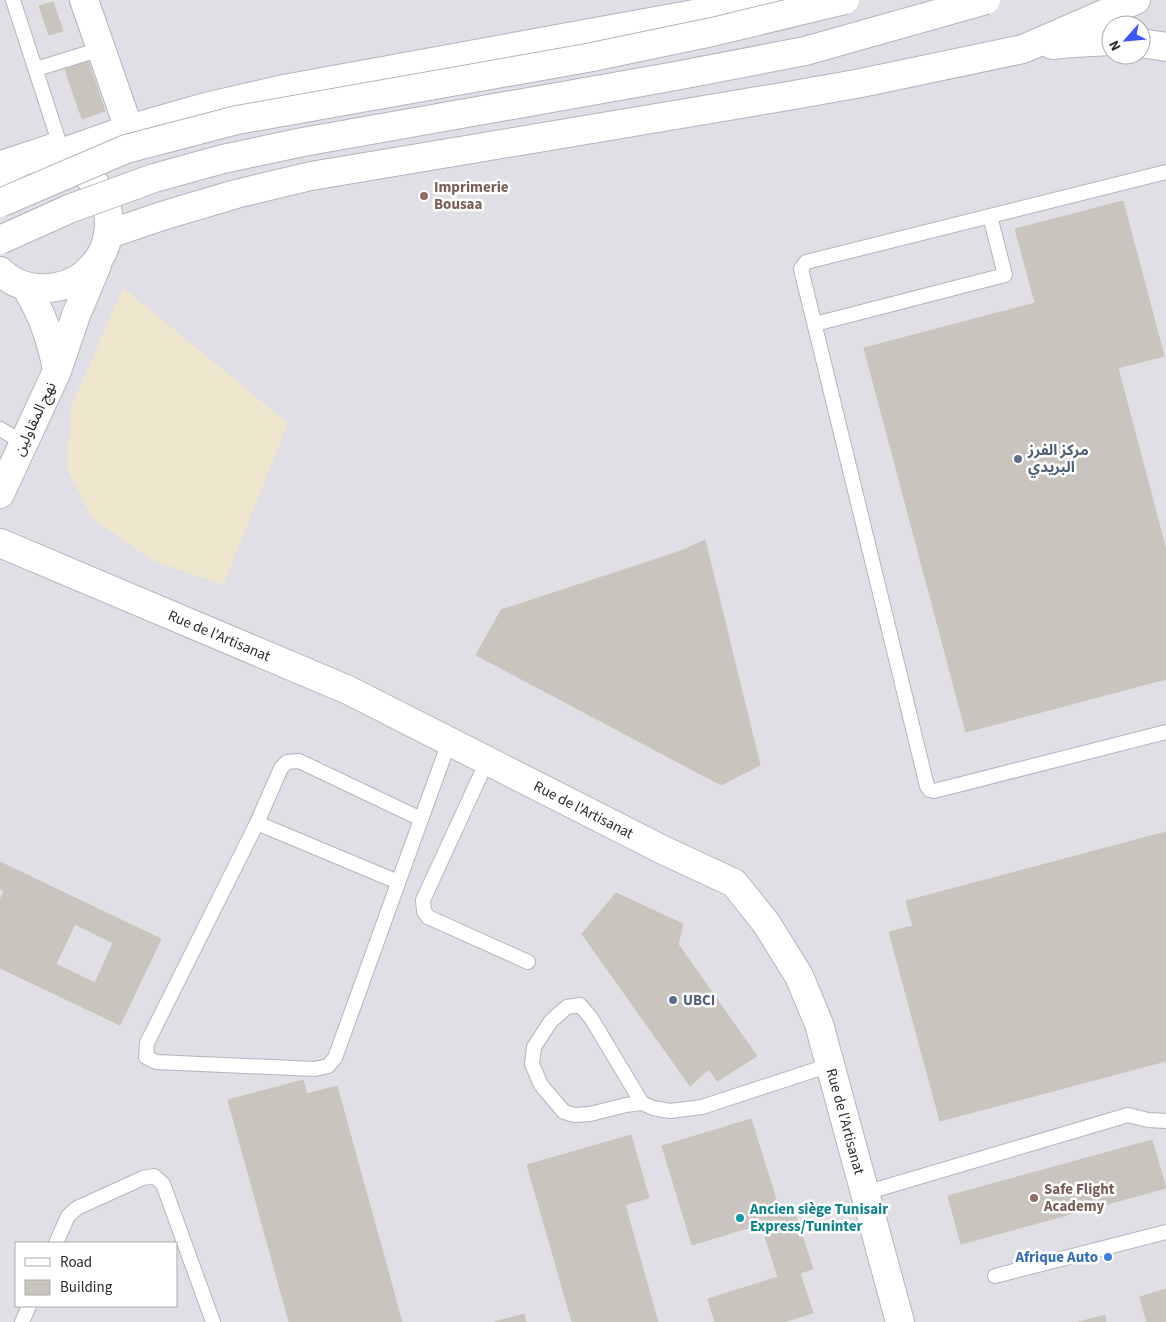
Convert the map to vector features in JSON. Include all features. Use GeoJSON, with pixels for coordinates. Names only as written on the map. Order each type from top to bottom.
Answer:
{"type":"FeatureCollection","features":[{"type":"Feature","properties":{"kind":"street"},"geometry":{"type":"LineString","coordinates":[[84,0],[129,129]]}},
{"type":"Feature","properties":{"kind":"street"},"geometry":{"type":"LineString","coordinates":[[0,170],[31,159],[47,158],[129,129],[206,107],[284,90],[771,0]]}},
{"type":"Feature","properties":{"kind":"street"},"geometry":{"type":"LineString","coordinates":[[0,203],[126,149],[237,120],[587,58],[712,32],[845,0]]}},
{"type":"Feature","properties":{"kind":"street"},"geometry":{"type":"LineString","coordinates":[[0,240],[69,209],[154,178],[223,159],[303,142],[650,81],[805,51],[986,0]]}},
{"type":"Feature","properties":{"kind":"street"},"geometry":{"type":"LineString","coordinates":[[1023,49],[1136,0]]}},
{"type":"Feature","properties":{"kind":"street"},"geometry":{"type":"LineString","coordinates":[[47,158],[65,162],[82,170],[95,182],[107,207],[109,234],[236,194],[312,176],[797,95],[1023,49],[1101,42]]}},
{"type":"Feature","properties":{"kind":"street"},"geometry":{"type":"LineString","coordinates":[[1151,45],[1166,47]]}},
{"type":"Feature","properties":{"kind":"street","name":"نهج المقاولين"},"geometry":{"type":"LineString","coordinates":[[0,494],[57,371],[76,315],[98,260],[105,248],[109,234]]}},
{"type":"Feature","properties":{"kind":"street"},"geometry":{"type":"LineString","coordinates":[[8,279],[46,289],[66,285],[85,275],[98,260]]}},
{"type":"Feature","properties":{"kind":"street"},"geometry":{"type":"LineString","coordinates":[[8,279],[37,306],[46,327],[57,371]]}},
{"type":"Feature","properties":{"kind":"street","name":"Rue de l'Artisanat"},"geometry":{"type":"LineString","coordinates":[[0,543],[348,690],[663,850],[734,884],[766,923],[799,976],[819,1024],[900,1322]]}},
{"type":"Feature","properties":{"kind":"lane"},"geometry":{"type":"LineString","coordinates":[[0,170],[58,139],[13,0]]}},
{"type":"Feature","properties":{"kind":"lane"},"geometry":{"type":"LineString","coordinates":[[36,69],[101,49]]}},
{"type":"Feature","properties":{"kind":"lane"},"geometry":{"type":"LineString","coordinates":[[1166,172],[806,262],[801,269],[927,786],[930,790],[934,791],[1166,732]]}},
{"type":"Feature","properties":{"kind":"lane"},"geometry":{"type":"LineString","coordinates":[[815,324],[1005,275],[990,216]]}},
{"type":"Feature","properties":{"kind":"lane"},"geometry":{"type":"LineString","coordinates":[[0,429],[24,443]]}},
{"type":"Feature","properties":{"kind":"lane"},"geometry":{"type":"LineString","coordinates":[[421,820],[299,761],[287,762],[281,768],[257,823],[147,1043],[146,1057],[156,1062],[315,1069],[328,1066],[335,1058],[398,882],[421,820],[449,742]]}},
{"type":"Feature","properties":{"kind":"lane"},"geometry":{"type":"LineString","coordinates":[[487,761],[423,900],[424,911],[428,917],[528,962]]}},
{"type":"Feature","properties":{"kind":"lane"},"geometry":{"type":"LineString","coordinates":[[257,823],[398,882]]}},
{"type":"Feature","properties":{"kind":"lane"},"geometry":{"type":"LineString","coordinates":[[642,1103],[591,1018],[580,1005],[567,1007],[551,1020],[534,1047],[532,1064],[541,1085],[564,1112],[575,1115],[590,1114],[642,1103],[653,1108],[670,1111],[702,1107],[830,1065]]}},
{"type":"Feature","properties":{"kind":"lane"},"geometry":{"type":"LineString","coordinates":[[865,1193],[1128,1115],[1148,1120],[1164,1121],[1166,1135]]}},
{"type":"Feature","properties":{"kind":"lane"},"geometry":{"type":"LineString","coordinates":[[56,1242],[68,1216],[77,1208],[143,1178],[154,1176],[163,1184],[213,1322]]}},
{"type":"Feature","properties":{"kind":"lane"},"geometry":{"type":"LineString","coordinates":[[995,1276],[1166,1232]]}},
{"type":"Feature","properties":{"kind":"lane"},"geometry":{"type":"LineString","coordinates":[[22,1322],[29,1307]]}},
{"type":"Feature","properties":{"kind":"shaded area"},"geometry":{"type":"Polygon","coordinates":[[[0,0],[1166,0],[1166,1322],[0,1322],[0,0]]]}},
{"type":"Feature","properties":{"kind":"shaded area"},"geometry":{"type":"Polygon","coordinates":[[[123,288],[288,423],[223,585],[152,560],[92,518],[67,469],[71,407],[123,288]]]}},
{"type":"Feature","properties":{"kind":"building"},"geometry":{"type":"Polygon","coordinates":[[[53,2],[63,31],[49,35],[39,6],[53,2]]]}},
{"type":"Feature","properties":{"kind":"building"},"geometry":{"type":"Polygon","coordinates":[[[88,61],[105,111],[82,119],[65,69],[88,61]]]}},
{"type":"Feature","properties":{"kind":"building","name":"مركز الفرز البريدي"},"geometry":{"type":"Polygon","coordinates":[[[1123,201],[1164,356],[1118,368],[1166,550],[1166,679],[966,732],[864,348],[1035,303],[1015,229],[1123,201]]]}},
{"type":"Feature","properties":{"kind":"building"},"geometry":{"type":"Polygon","coordinates":[[[705,540],[760,765],[721,785],[476,655],[501,610],[681,551],[705,540]]]}},
{"type":"Feature","properties":{"kind":"building"},"geometry":{"type":"Polygon","coordinates":[[[1166,832],[1166,1061],[940,1121],[889,932],[913,926],[906,901],[1166,832]]]}},
{"type":"Feature","properties":{"kind":"building"},"geometry":{"type":"Polygon","coordinates":[[[0,862],[161,939],[120,1025],[0,968],[0,900],[4,891],[0,889],[0,862]],[[75,924],[56,964],[95,983],[113,943],[75,924]]]}},
{"type":"Feature","properties":{"kind":"building","name":"UBCI"},"geometry":{"type":"Polygon","coordinates":[[[616,893],[683,924],[678,944],[757,1056],[717,1081],[709,1069],[690,1086],[582,934],[616,893]]]}},
{"type":"Feature","properties":{"kind":"building"},"geometry":{"type":"Polygon","coordinates":[[[303,1080],[307,1094],[337,1086],[402,1322],[289,1322],[228,1100],[303,1080]]]}},
{"type":"Feature","properties":{"kind":"building","name":"Ancien siège Tunisair Express/Tuninter"},"geometry":{"type":"Polygon","coordinates":[[[751,1119],[780,1212],[793,1208],[813,1269],[800,1273],[813,1313],[784,1322],[715,1322],[708,1299],[778,1277],[761,1224],[692,1245],[662,1146],[751,1119]]]}},
{"type":"Feature","properties":{"kind":"building"},"geometry":{"type":"Polygon","coordinates":[[[631,1135],[649,1198],[545,1227],[527,1165],[631,1135]]]}},
{"type":"Feature","properties":{"kind":"building"},"geometry":{"type":"Polygon","coordinates":[[[1152,1140],[1166,1188],[961,1244],[948,1196],[1152,1140]]]}},
{"type":"Feature","properties":{"kind":"building"},"geometry":{"type":"Polygon","coordinates":[[[625,1205],[658,1322],[572,1322],[545,1227],[625,1205]]]}},
{"type":"Feature","properties":{"kind":"building"},"geometry":{"type":"Polygon","coordinates":[[[1166,1289],[1166,1322],[1147,1322],[1140,1297],[1166,1289]]]}},
{"type":"Feature","properties":{"kind":"building"},"geometry":{"type":"Polygon","coordinates":[[[524,1314],[526,1322],[494,1322],[524,1314]]]}},
{"type":"Feature","properties":{"kind":"building"},"geometry":{"type":"Polygon","coordinates":[[[1105,1315],[1106,1322],[1079,1322],[1105,1315]]]}},
{"type":"Feature","properties":{"kind":"place","name":"Imprimerie Bousaa"},"geometry":{"type":"Point","coordinates":[424,196]}},
{"type":"Feature","properties":{"kind":"place","name":"مركز الفرز البريدي"},"geometry":{"type":"Point","coordinates":[1018,459]}},
{"type":"Feature","properties":{"kind":"place","name":"UBCI"},"geometry":{"type":"Point","coordinates":[673,1000]}},
{"type":"Feature","properties":{"kind":"place","name":"Safe Flight Academy"},"geometry":{"type":"Point","coordinates":[1034,1198]}},
{"type":"Feature","properties":{"kind":"place","name":"Ancien siège Tunisair Express/Tuninter"},"geometry":{"type":"Point","coordinates":[740,1218]}},
{"type":"Feature","properties":{"kind":"place","name":"Afrique Auto"},"geometry":{"type":"Point","coordinates":[1108,1257]}}]}
